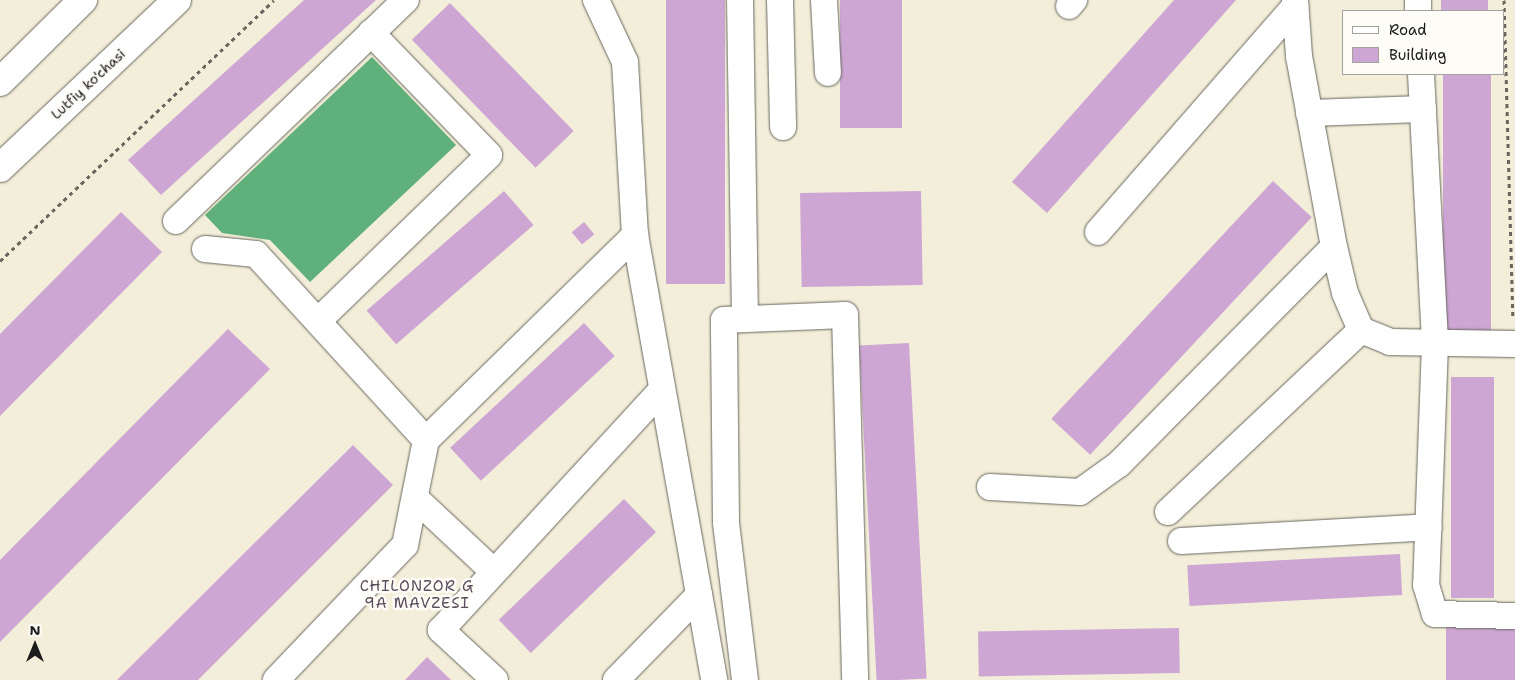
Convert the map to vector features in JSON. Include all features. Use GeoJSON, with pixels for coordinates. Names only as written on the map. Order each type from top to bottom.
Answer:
{"type":"FeatureCollection","features":[{"type":"Feature","properties":{"kind":"main road"},"geometry":{"type":"LineString","coordinates":[[0,82],[83,0]]}},
{"type":"Feature","properties":{"kind":"main road","name":"Lutfiy ko'chasi"},"geometry":{"type":"LineString","coordinates":[[0,168],[177,0]]}},
{"type":"Feature","properties":{"kind":"lane"},"geometry":{"type":"LineString","coordinates":[[176,221],[406,0]]}},
{"type":"Feature","properties":{"kind":"lane"},"geometry":{"type":"LineString","coordinates":[[596,0],[625,62],[635,236],[714,680]]}},
{"type":"Feature","properties":{"kind":"lane"},"geometry":{"type":"LineString","coordinates":[[740,0],[745,319]]}},
{"type":"Feature","properties":{"kind":"lane"},"geometry":{"type":"LineString","coordinates":[[780,0],[784,127]]}},
{"type":"Feature","properties":{"kind":"lane"},"geometry":{"type":"LineString","coordinates":[[824,0],[828,73]]}},
{"type":"Feature","properties":{"kind":"lane"},"geometry":{"type":"LineString","coordinates":[[1295,3],[1299,56],[1334,247],[1345,293],[1361,330],[1390,342],[1515,344]]}},
{"type":"Feature","properties":{"kind":"lane"},"geometry":{"type":"LineString","coordinates":[[1098,232],[1295,3]]}},
{"type":"Feature","properties":{"kind":"lane"},"geometry":{"type":"LineString","coordinates":[[318,321],[489,156],[371,33]]}},
{"type":"Feature","properties":{"kind":"lane"},"geometry":{"type":"LineString","coordinates":[[1421,75],[1434,344],[1426,585],[1435,614],[1515,616]]}},
{"type":"Feature","properties":{"kind":"lane"},"geometry":{"type":"LineString","coordinates":[[1310,113],[1423,109]]}},
{"type":"Feature","properties":{"kind":"lane"},"geometry":{"type":"LineString","coordinates":[[276,680],[405,545],[426,440],[635,236]]}},
{"type":"Feature","properties":{"kind":"lane"},"geometry":{"type":"LineString","coordinates":[[990,487],[1080,492],[1119,464],[1334,247]]}},
{"type":"Feature","properties":{"kind":"lane"},"geometry":{"type":"LineString","coordinates":[[204,249],[256,254],[426,440]]}},
{"type":"Feature","properties":{"kind":"lane"},"geometry":{"type":"LineString","coordinates":[[744,680],[726,522],[724,320],[845,315],[855,680]]}},
{"type":"Feature","properties":{"kind":"lane"},"geometry":{"type":"LineString","coordinates":[[1168,512],[1361,330]]}},
{"type":"Feature","properties":{"kind":"lane"},"geometry":{"type":"LineString","coordinates":[[495,680],[441,630],[661,390]]}},
{"type":"Feature","properties":{"kind":"lane"},"geometry":{"type":"LineString","coordinates":[[414,498],[494,572]]}},
{"type":"Feature","properties":{"kind":"lane"},"geometry":{"type":"LineString","coordinates":[[1181,541],[1429,527]]}},
{"type":"Feature","properties":{"kind":"lane"},"geometry":{"type":"LineString","coordinates":[[616,680],[698,595]]}},
{"type":"Feature","properties":{"kind":"path"},"geometry":{"type":"LineString","coordinates":[[0,260],[274,0]]}},
{"type":"Feature","properties":{"kind":"path"},"geometry":{"type":"LineString","coordinates":[[1505,31],[1515,344]]}},
{"type":"Feature","properties":{"kind":"green space"},"geometry":{"type":"Polygon","coordinates":[[[372,57],[456,145],[310,282],[270,240],[222,233],[205,215],[372,57]]]}},
{"type":"Feature","properties":{"kind":"building"},"geometry":{"type":"Polygon","coordinates":[[[304,0],[376,0],[161,195],[128,160],[304,0]]]}},
{"type":"Feature","properties":{"kind":"building"},"geometry":{"type":"Polygon","coordinates":[[[666,0],[725,0],[725,284],[666,284],[666,0]]]}},
{"type":"Feature","properties":{"kind":"building"},"geometry":{"type":"Polygon","coordinates":[[[840,0],[902,0],[902,128],[840,128],[840,0]]]}},
{"type":"Feature","properties":{"kind":"building"},"geometry":{"type":"Polygon","coordinates":[[[1174,0],[1236,0],[1047,213],[1012,182],[1174,0]]]}},
{"type":"Feature","properties":{"kind":"building"},"geometry":{"type":"Polygon","coordinates":[[[1441,0],[1488,0],[1488,10],[1441,10],[1441,0]]]}},
{"type":"Feature","properties":{"kind":"building"},"geometry":{"type":"Polygon","coordinates":[[[450,3],[574,131],[536,168],[412,40],[450,3]]]}},
{"type":"Feature","properties":{"kind":"building"},"geometry":{"type":"Polygon","coordinates":[[[1443,75],[1491,75],[1491,334],[1443,334],[1443,75]]]}},
{"type":"Feature","properties":{"kind":"building"},"geometry":{"type":"Polygon","coordinates":[[[1273,181],[1312,217],[1090,455],[1051,419],[1273,181]]]}},
{"type":"Feature","properties":{"kind":"building"},"geometry":{"type":"Polygon","coordinates":[[[504,191],[534,225],[396,344],[367,310],[504,191]]]}},
{"type":"Feature","properties":{"kind":"building"},"geometry":{"type":"Polygon","coordinates":[[[921,191],[923,285],[802,287],[800,193],[921,191]]]}},
{"type":"Feature","properties":{"kind":"building"},"geometry":{"type":"Polygon","coordinates":[[[121,212],[162,252],[0,416],[0,334],[121,212]]]}},
{"type":"Feature","properties":{"kind":"building"},"geometry":{"type":"Polygon","coordinates":[[[584,222],[594,234],[582,245],[572,232],[584,222]]]}},
{"type":"Feature","properties":{"kind":"building"},"geometry":{"type":"Polygon","coordinates":[[[584,323],[615,356],[481,481],[450,448],[584,323]]]}},
{"type":"Feature","properties":{"kind":"building"},"geometry":{"type":"Polygon","coordinates":[[[228,329],[270,369],[0,642],[0,560],[228,329]]]}},
{"type":"Feature","properties":{"kind":"building"},"geometry":{"type":"Polygon","coordinates":[[[909,343],[927,679],[877,680],[859,346],[909,343]]]}},
{"type":"Feature","properties":{"kind":"building"},"geometry":{"type":"Polygon","coordinates":[[[1451,377],[1494,377],[1494,598],[1451,598],[1451,377]]]}},
{"type":"Feature","properties":{"kind":"building"},"geometry":{"type":"Polygon","coordinates":[[[353,445],[393,485],[198,680],[117,680],[353,445]]]}},
{"type":"Feature","properties":{"kind":"building"},"geometry":{"type":"Polygon","coordinates":[[[624,499],[656,532],[531,653],[499,620],[624,499]]]}},
{"type":"Feature","properties":{"kind":"building"},"geometry":{"type":"Polygon","coordinates":[[[1400,554],[1402,595],[1189,606],[1187,565],[1400,554]]]}},
{"type":"Feature","properties":{"kind":"building"},"geometry":{"type":"Polygon","coordinates":[[[1446,627],[1515,627],[1515,680],[1446,680],[1446,627]]]}},
{"type":"Feature","properties":{"kind":"building"},"geometry":{"type":"Polygon","coordinates":[[[1179,628],[1180,673],[979,677],[978,632],[1179,628]]]}},
{"type":"Feature","properties":{"kind":"building"},"geometry":{"type":"Polygon","coordinates":[[[427,657],[451,680],[405,680],[427,657]]]}},
{"type":"Feature","properties":{"kind":"district","name":"CHILONZOR G 9A MAVZESI"},"geometry":{"type":"Point","coordinates":[417,594]}}]}
